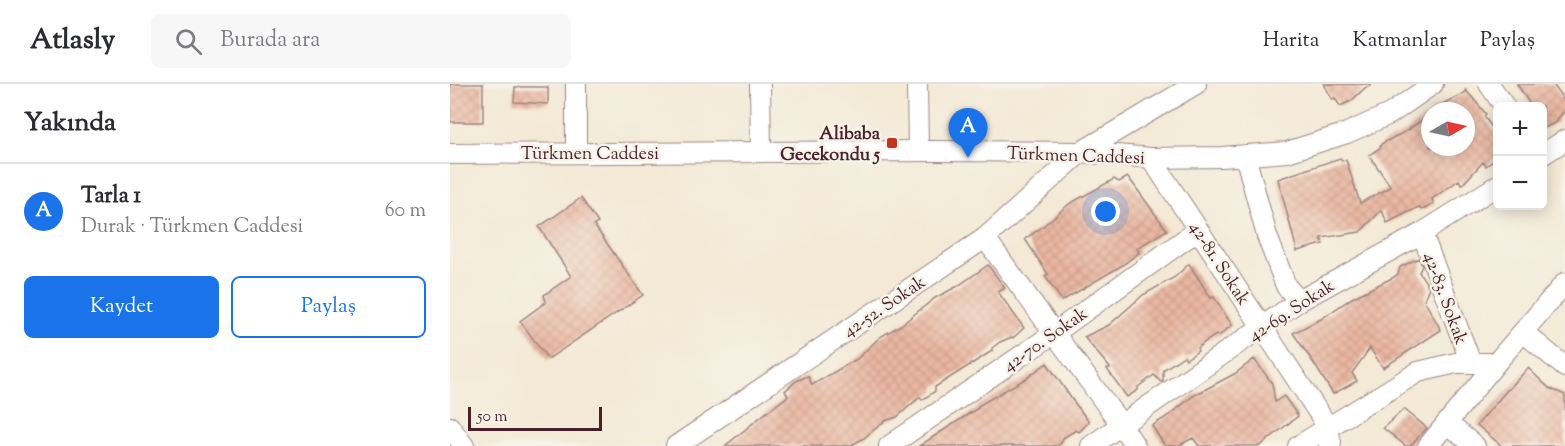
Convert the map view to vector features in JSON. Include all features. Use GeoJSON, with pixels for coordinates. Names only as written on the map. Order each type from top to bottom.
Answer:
{"type":"FeatureCollection","features":[{"type":"Feature","properties":{"kind":"street"},"geometry":{"type":"LineString","coordinates":[[576,84],[576,153]]}},
{"type":"Feature","properties":{"kind":"street"},"geometry":{"type":"LineString","coordinates":[[760,84],[761,151]]}},
{"type":"Feature","properties":{"kind":"street"},"geometry":{"type":"LineString","coordinates":[[917,84],[918,151]]}},
{"type":"Feature","properties":{"kind":"street","name":"42-52. Sokak"},"geometry":{"type":"LineString","coordinates":[[676,446],[985,238],[1081,152],[1196,84]]}},
{"type":"Feature","properties":{"kind":"street","name":"Türkmen Caddesi"},"geometry":{"type":"LineString","coordinates":[[450,154],[918,151],[1081,152],[1151,158],[1245,155],[1287,152],[1347,133],[1390,114],[1433,84]]}},
{"type":"Feature","properties":{"kind":"street"},"geometry":{"type":"LineString","coordinates":[[1489,84],[1501,102]]}},
{"type":"Feature","properties":{"kind":"street"},"geometry":{"type":"LineString","coordinates":[[1547,152],[1565,140]]}},
{"type":"Feature","properties":{"kind":"street"},"geometry":{"type":"LineString","coordinates":[[1245,155],[1267,236],[1286,286],[1299,301]]}},
{"type":"Feature","properties":{"kind":"street","name":"42-81. Sokak"},"geometry":{"type":"LineString","coordinates":[[1151,158],[1262,327],[1328,437]]}},
{"type":"Feature","properties":{"kind":"street","name":"42-69. Sokak"},"geometry":{"type":"LineString","coordinates":[[1091,446],[1299,301],[1422,233],[1493,187]]}},
{"type":"Feature","properties":{"kind":"street","name":"42-70. Sokak"},"geometry":{"type":"LineString","coordinates":[[889,446],[1053,334],[1198,230]]}},
{"type":"Feature","properties":{"kind":"street","name":"42-83. Sokak"},"geometry":{"type":"LineString","coordinates":[[1422,233],[1471,363]]}},
{"type":"Feature","properties":{"kind":"street"},"geometry":{"type":"LineString","coordinates":[[985,238],[1135,446]]}},
{"type":"Feature","properties":{"kind":"street"},"geometry":{"type":"LineString","coordinates":[[1428,446],[1565,283]]}},
{"type":"Feature","properties":{"kind":"street"},"geometry":{"type":"LineString","coordinates":[[1523,332],[1565,367]]}},
{"type":"Feature","properties":{"kind":"street"},"geometry":{"type":"LineString","coordinates":[[1298,446],[1328,437],[1418,372],[1456,363],[1496,363]]}},
{"type":"Feature","properties":{"kind":"street"},"geometry":{"type":"LineString","coordinates":[[1447,423],[1475,446]]}},
{"type":"Feature","properties":{"kind":"street"},"geometry":{"type":"LineString","coordinates":[[450,427],[464,446]]}},
{"type":"Feature","properties":{"kind":"building"},"geometry":{"type":"Polygon","coordinates":[[[450,84],[483,84],[483,122],[450,122],[450,84]]]}},
{"type":"Feature","properties":{"kind":"building"},"geometry":{"type":"Polygon","coordinates":[[[1324,84],[1369,84],[1370,86],[1351,101],[1340,106],[1335,98],[1332,99],[1324,84]]]}},
{"type":"Feature","properties":{"kind":"building"},"geometry":{"type":"Polygon","coordinates":[[[1517,84],[1553,84],[1565,102],[1565,111],[1557,122],[1547,127],[1547,102],[1528,102],[1517,84]]]}},
{"type":"Feature","properties":{"kind":"building"},"geometry":{"type":"Polygon","coordinates":[[[515,87],[548,87],[548,104],[514,102],[515,87]]]}},
{"type":"Feature","properties":{"kind":"building"},"geometry":{"type":"Polygon","coordinates":[[[1466,90],[1486,114],[1484,116],[1493,129],[1493,161],[1486,166],[1483,162],[1462,185],[1459,180],[1432,199],[1434,204],[1422,210],[1419,207],[1387,223],[1382,210],[1360,232],[1321,238],[1323,244],[1297,251],[1278,179],[1340,158],[1343,161],[1346,160],[1360,203],[1391,187],[1369,155],[1380,148],[1381,144],[1421,121],[1421,156],[1475,156],[1475,102],[1447,102],[1466,90]]]}},
{"type":"Feature","properties":{"kind":"building"},"geometry":{"type":"Polygon","coordinates":[[[1128,177],[1167,230],[1137,248],[1139,253],[1121,266],[1062,301],[1045,276],[1048,274],[1025,239],[1069,204],[1114,179],[1119,182],[1128,177]]]}},
{"type":"Feature","properties":{"kind":"building"},"geometry":{"type":"Polygon","coordinates":[[[581,198],[598,223],[594,225],[643,295],[548,359],[520,321],[546,302],[544,295],[571,276],[539,227],[581,198]]]}},
{"type":"Feature","properties":{"kind":"building"},"geometry":{"type":"Polygon","coordinates":[[[1419,258],[1422,266],[1419,272],[1429,287],[1424,300],[1441,330],[1383,368],[1370,348],[1352,373],[1357,381],[1333,394],[1293,333],[1321,319],[1352,298],[1392,278],[1398,274],[1400,267],[1419,258]]]}},
{"type":"Feature","properties":{"kind":"building"},"geometry":{"type":"Polygon","coordinates":[[[1189,264],[1232,325],[1219,336],[1216,335],[1205,342],[1197,348],[1198,351],[1186,359],[1184,356],[1163,370],[1163,381],[1161,382],[1154,375],[1127,397],[1107,369],[1110,368],[1084,337],[1109,325],[1143,295],[1175,277],[1189,264]]]}},
{"type":"Feature","properties":{"kind":"building"},"geometry":{"type":"Polygon","coordinates":[[[988,265],[1005,288],[998,292],[1024,328],[1013,338],[1000,342],[992,348],[992,351],[935,387],[935,391],[922,400],[920,397],[897,417],[885,421],[850,446],[725,446],[788,396],[785,391],[796,381],[808,376],[812,385],[857,359],[880,337],[901,325],[935,298],[958,286],[988,265]]]}},
{"type":"Feature","properties":{"kind":"building"},"geometry":{"type":"Polygon","coordinates":[[[1254,359],[1272,383],[1275,402],[1284,396],[1298,416],[1260,446],[1199,446],[1193,438],[1178,446],[1165,446],[1152,426],[1193,396],[1236,373],[1254,359]]]}},
{"type":"Feature","properties":{"kind":"building"},"geometry":{"type":"Polygon","coordinates":[[[1047,363],[1089,422],[1079,432],[1076,430],[1063,438],[1057,446],[919,446],[978,406],[1028,377],[1047,363]]]}},
{"type":"Feature","properties":{"kind":"building"},"geometry":{"type":"Polygon","coordinates":[[[1528,368],[1549,388],[1565,395],[1565,446],[1502,446],[1477,425],[1528,368]]]}},
{"type":"Feature","properties":{"kind":"building"},"geometry":{"type":"Polygon","coordinates":[[[1404,409],[1427,428],[1410,446],[1406,446],[1383,428],[1404,409]]]}},
{"type":"Feature","properties":{"kind":"place","name":"Alibaba Gecekondu 5"},"geometry":{"type":"Point","coordinates":[892,143]}},
{"type":"Feature","properties":{"kind":"place","name":"Tarla 1"},"geometry":{"type":"Point","coordinates":[968,158]}}]}
